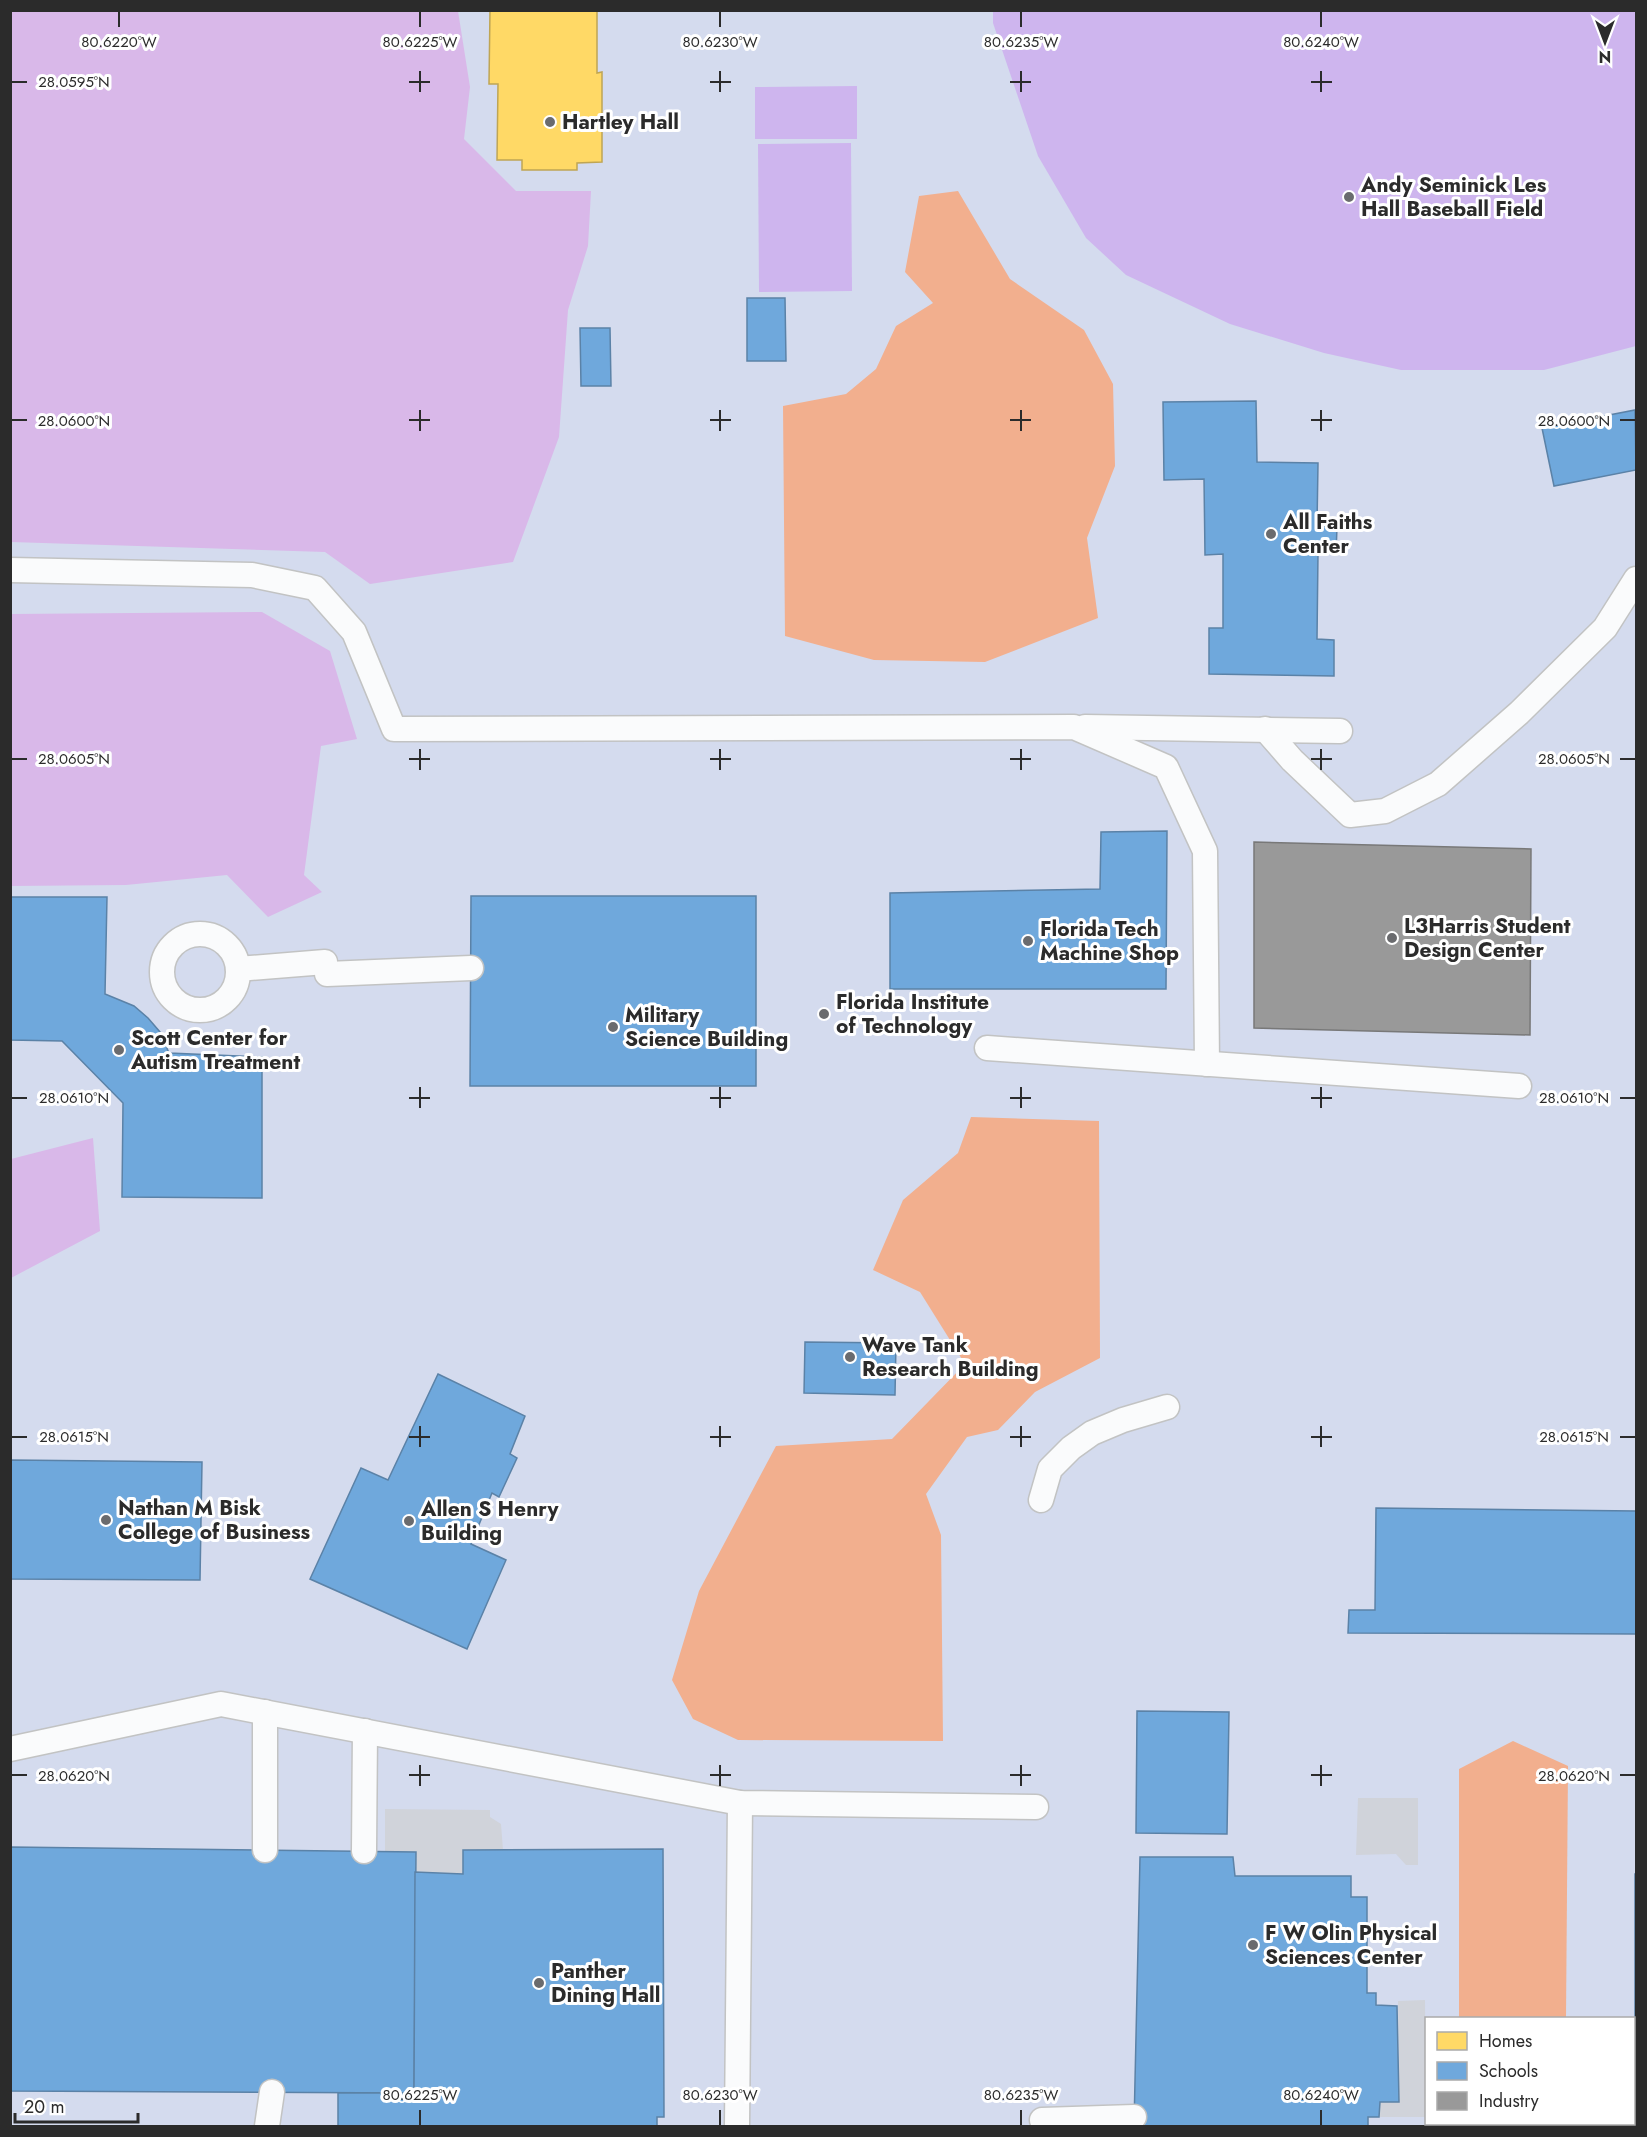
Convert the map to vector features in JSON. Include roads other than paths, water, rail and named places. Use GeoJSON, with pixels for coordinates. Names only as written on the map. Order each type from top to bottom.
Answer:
{"type":"FeatureCollection","features":[{"type":"Feature","properties":{"kind":"lane"},"geometry":{"type":"LineString","coordinates":[[10,570],[252,575],[315,588],[354,632],[394,729],[1074,727],[1340,731]]}},
{"type":"Feature","properties":{"kind":"lane"},"geometry":{"type":"LineString","coordinates":[[1265,729],[1292,760],[1350,815],[1385,811],[1438,784],[1520,713],[1605,628],[1636,579]]}},
{"type":"Feature","properties":{"kind":"lane"},"geometry":{"type":"LineString","coordinates":[[1074,727],[1166,767],[1204,851],[1207,1064]]}},
{"type":"Feature","properties":{"kind":"lane"},"geometry":{"type":"LineString","coordinates":[[238,969],[471,968]]}},
{"type":"Feature","properties":{"kind":"lane"},"geometry":{"type":"LineString","coordinates":[[987,1048],[1519,1086]]}},
{"type":"Feature","properties":{"kind":"lane"},"geometry":{"type":"LineString","coordinates":[[1041,1500],[1050,1469],[1071,1448],[1092,1433],[1167,1407]]}},
{"type":"Feature","properties":{"kind":"lane"},"geometry":{"type":"LineString","coordinates":[[10,1749],[221,1704],[740,1803],[1036,1807]]}},
{"type":"Feature","properties":{"kind":"lane"},"geometry":{"type":"LineString","coordinates":[[265,1712],[265,1850]]}},
{"type":"Feature","properties":{"kind":"lane"},"geometry":{"type":"LineString","coordinates":[[364,1851],[365,1731]]}},
{"type":"Feature","properties":{"kind":"lane"},"geometry":{"type":"LineString","coordinates":[[737,2127],[740,1803]]}},
{"type":"Feature","properties":{"kind":"lane"},"geometry":{"type":"LineString","coordinates":[[267,2127],[273,2092]]}},
{"type":"Feature","properties":{"kind":"lane"},"geometry":{"type":"LineString","coordinates":[[1042,2120],[1134,2117]]}},
{"type":"Feature","properties":{"kind":"place","name":"Hartley Hall"},"geometry":{"type":"Point","coordinates":[550,122]}},
{"type":"Feature","properties":{"kind":"place","name":"Andy Seminick Les Hall Baseball Field"},"geometry":{"type":"Point","coordinates":[1349,197]}},
{"type":"Feature","properties":{"kind":"place","name":"All Faiths Center"},"geometry":{"type":"Point","coordinates":[1271,534]}},
{"type":"Feature","properties":{"kind":"place","name":"L3Harris Student Design Center"},"geometry":{"type":"Point","coordinates":[1392,938]}},
{"type":"Feature","properties":{"kind":"place","name":"Florida Tech Machine Shop"},"geometry":{"type":"Point","coordinates":[1028,941]}},
{"type":"Feature","properties":{"kind":"place","name":"Florida Institute of Technology"},"geometry":{"type":"Point","coordinates":[824,1014]}},
{"type":"Feature","properties":{"kind":"place","name":"Military Science Building"},"geometry":{"type":"Point","coordinates":[613,1027]}},
{"type":"Feature","properties":{"kind":"place","name":"Scott Center for Autism Treatment"},"geometry":{"type":"Point","coordinates":[119,1050]}},
{"type":"Feature","properties":{"kind":"place","name":"Wave Tank Research Building"},"geometry":{"type":"Point","coordinates":[850,1357]}},
{"type":"Feature","properties":{"kind":"place","name":"Nathan M Bisk College of Business"},"geometry":{"type":"Point","coordinates":[106,1520]}},
{"type":"Feature","properties":{"kind":"place","name":"Allen S Henry Building"},"geometry":{"type":"Point","coordinates":[409,1521]}},
{"type":"Feature","properties":{"kind":"place","name":"F W Olin Physical Sciences Center"},"geometry":{"type":"Point","coordinates":[1253,1945]}},
{"type":"Feature","properties":{"kind":"place","name":"Panther Dining Hall"},"geometry":{"type":"Point","coordinates":[539,1983]}}]}
